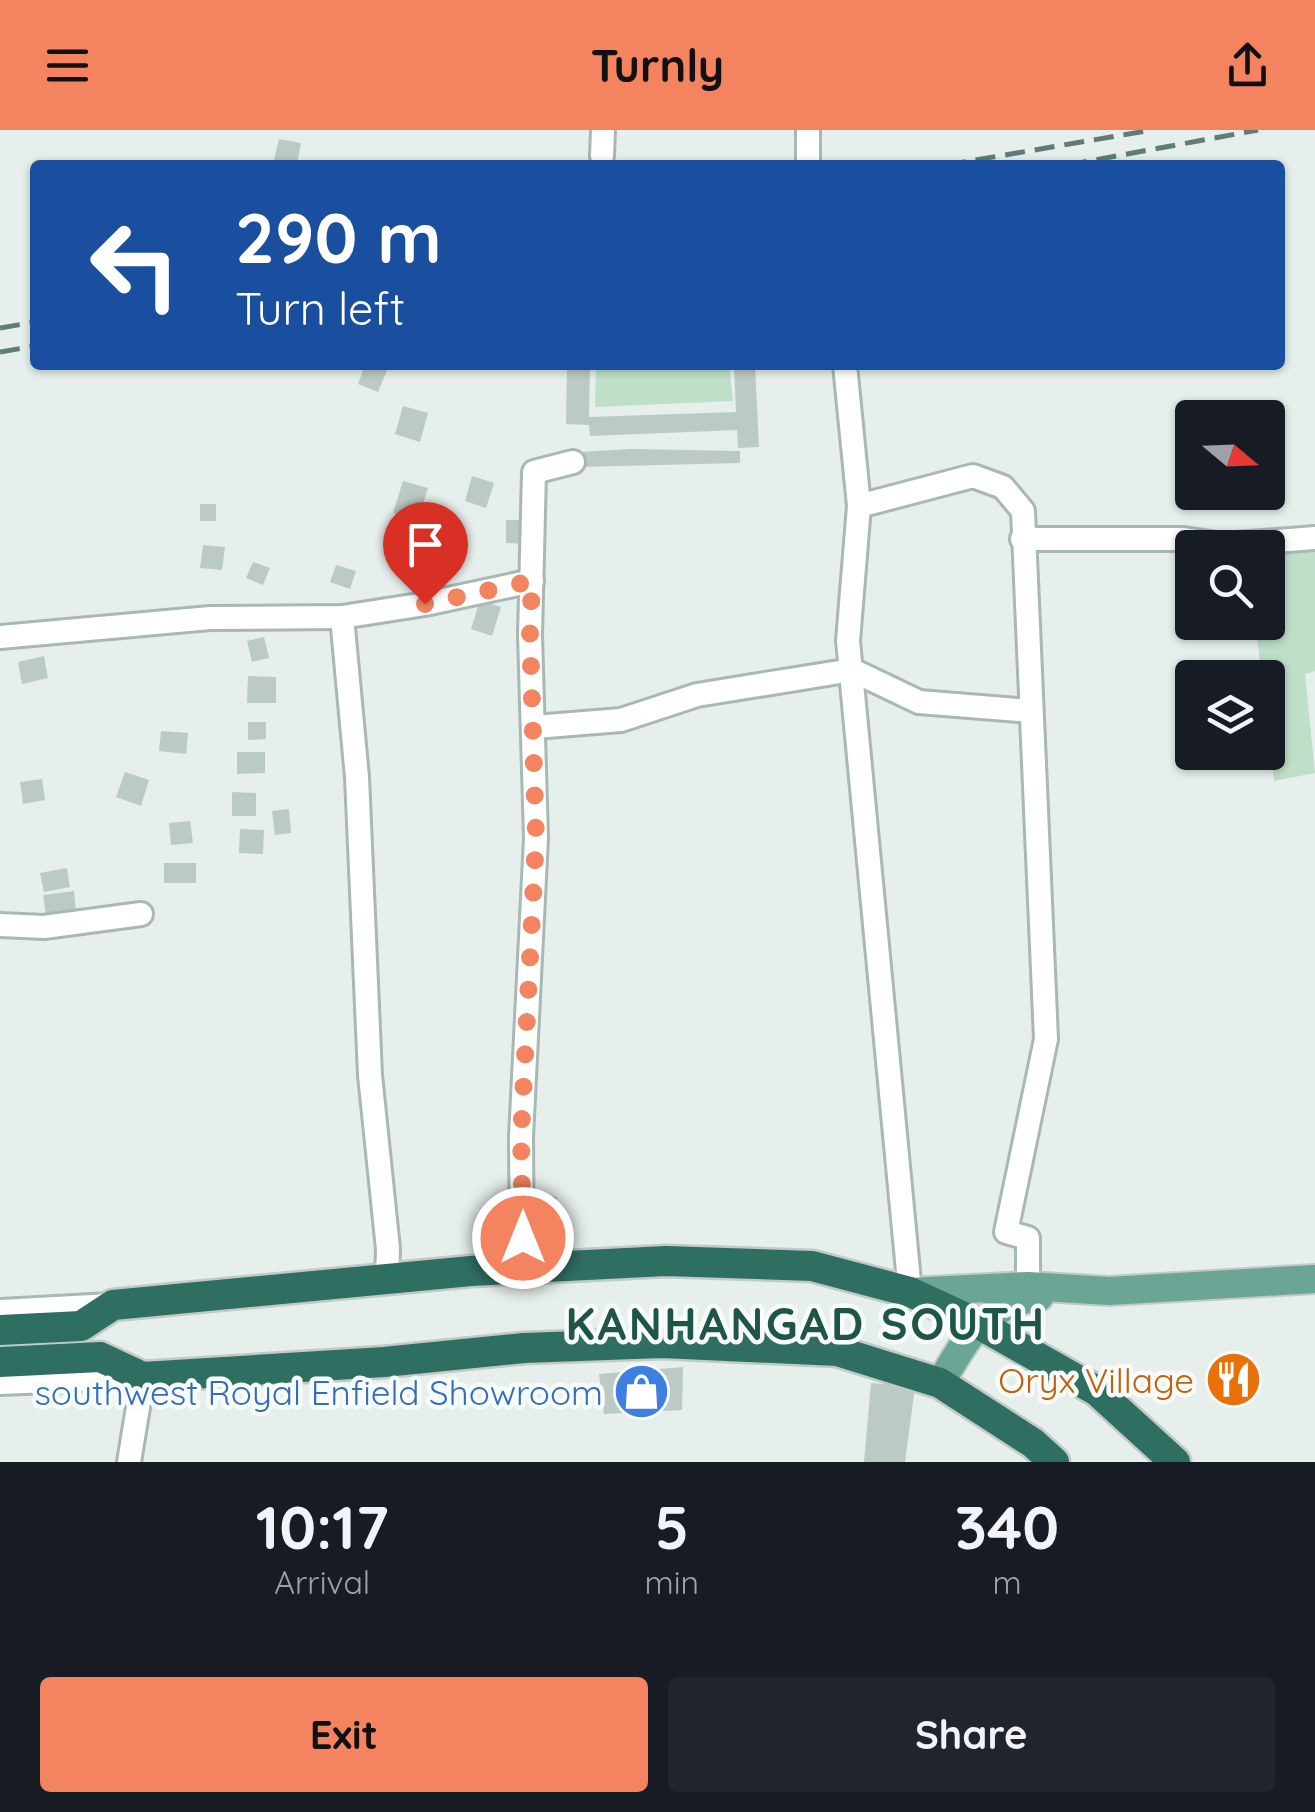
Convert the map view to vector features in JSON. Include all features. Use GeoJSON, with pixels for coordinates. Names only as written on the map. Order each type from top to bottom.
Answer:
{"type":"FeatureCollection","features":[{"type":"Feature","properties":{"kind":"highway"},"geometry":{"type":"LineString","coordinates":[[0,1330],[81,1326],[113,1305],[387,1278],[666,1260],[812,1266],[910,1292],[976,1323],[1096,1391],[1175,1462]]}},
{"type":"Feature","properties":{"kind":"highway"},"geometry":{"type":"LineString","coordinates":[[0,1362],[100,1357],[143,1377],[384,1362],[524,1348],[662,1343],[837,1351],[940,1383],[1033,1443],[1054,1462]]}},
{"type":"Feature","properties":{"kind":"main road"},"geometry":{"type":"LineString","coordinates":[[940,1383],[976,1323],[1000,1308],[1032,1298],[1315,1280]]}},
{"type":"Feature","properties":{"kind":"main road"},"geometry":{"type":"LineString","coordinates":[[910,1292],[1028,1286],[1109,1292]]}},
{"type":"Feature","properties":{"kind":"street"},"geometry":{"type":"LineString","coordinates":[[602,156],[603,130]]}},
{"type":"Feature","properties":{"kind":"street"},"geometry":{"type":"LineString","coordinates":[[808,130],[808,160]]}},
{"type":"Feature","properties":{"kind":"street"},"geometry":{"type":"LineString","coordinates":[[845,370],[858,506],[848,641],[910,1292]]}},
{"type":"Feature","properties":{"kind":"street"},"geometry":{"type":"LineString","coordinates":[[522,1268],[521,1137],[536,838],[530,634],[534,472],[573,462]]}},
{"type":"Feature","properties":{"kind":"street"},"geometry":{"type":"LineString","coordinates":[[858,506],[973,476],[1003,487],[1023,511],[1046,1038],[1006,1232],[1028,1238],[1028,1286]]}},
{"type":"Feature","properties":{"kind":"street"},"geometry":{"type":"LineString","coordinates":[[1022,538],[1184,539],[1223,545],[1315,538]]}},
{"type":"Feature","properties":{"kind":"street"},"geometry":{"type":"LineString","coordinates":[[0,638],[210,618],[342,617],[532,581]]}},
{"type":"Feature","properties":{"kind":"street"},"geometry":{"type":"LineString","coordinates":[[342,617],[357,778],[370,1075],[388,1249],[387,1278]]}},
{"type":"Feature","properties":{"kind":"street"},"geometry":{"type":"LineString","coordinates":[[535,728],[621,720],[697,695],[852,670],[919,702],[1031,711]]}},
{"type":"Feature","properties":{"kind":"street"},"geometry":{"type":"LineString","coordinates":[[0,925],[44,927],[141,914]]}},
{"type":"Feature","properties":{"kind":"street"},"geometry":{"type":"LineString","coordinates":[[0,1311],[113,1305]]}},
{"type":"Feature","properties":{"kind":"street"},"geometry":{"type":"LineString","coordinates":[[0,1384],[143,1377],[130,1462]]}},
{"type":"Feature","properties":{"kind":"green space"},"geometry":{"type":"Polygon","coordinates":[[[596,370],[730,370],[733,401],[595,407],[596,370]]]}},
{"type":"Feature","properties":{"kind":"green space"},"geometry":{"type":"Polygon","coordinates":[[[1315,549],[1315,671],[1305,674],[1315,773],[1274,781],[1273,770],[1285,770],[1285,660],[1260,660],[1257,640],[1285,640],[1285,552],[1315,549]]]}},
{"type":"Feature","properties":{"kind":"building"},"geometry":{"type":"Polygon","coordinates":[[[279,139],[301,143],[298,160],[274,160],[279,139]]]}},
{"type":"Feature","properties":{"kind":"building"},"geometry":{"type":"Polygon","coordinates":[[[363,370],[387,370],[378,392],[358,384],[363,370]]]}},
{"type":"Feature","properties":{"kind":"building"},"geometry":{"type":"Polygon","coordinates":[[[567,370],[590,370],[589,417],[736,412],[734,370],[755,370],[759,447],[738,448],[737,430],[590,436],[589,425],[566,424],[567,370]]]}},
{"type":"Feature","properties":{"kind":"building"},"geometry":{"type":"Polygon","coordinates":[[[403,406],[428,413],[420,442],[395,434],[403,406]]]}},
{"type":"Feature","properties":{"kind":"building"},"geometry":{"type":"Polygon","coordinates":[[[740,451],[740,463],[581,467],[580,452],[740,451]]]}},
{"type":"Feature","properties":{"kind":"building"},"geometry":{"type":"Polygon","coordinates":[[[472,476],[494,483],[486,508],[465,501],[472,476]]]}},
{"type":"Feature","properties":{"kind":"building"},"geometry":{"type":"Polygon","coordinates":[[[403,481],[428,488],[418,520],[393,513],[403,481]]]}},
{"type":"Feature","properties":{"kind":"building"},"geometry":{"type":"Polygon","coordinates":[[[200,504],[216,504],[216,521],[200,521],[200,504]]]}},
{"type":"Feature","properties":{"kind":"building"},"geometry":{"type":"Polygon","coordinates":[[[506,520],[525,520],[525,544],[506,543],[506,520]]]}},
{"type":"Feature","properties":{"kind":"building"},"geometry":{"type":"Polygon","coordinates":[[[203,545],[225,547],[222,570],[200,568],[203,545]]]}},
{"type":"Feature","properties":{"kind":"building"},"geometry":{"type":"Polygon","coordinates":[[[253,562],[270,568],[263,585],[246,578],[253,562]]]}},
{"type":"Feature","properties":{"kind":"building"},"geometry":{"type":"Polygon","coordinates":[[[336,565],[356,571],[350,589],[330,582],[336,565]]]}},
{"type":"Feature","properties":{"kind":"building"},"geometry":{"type":"Polygon","coordinates":[[[480,600],[501,607],[492,636],[471,629],[480,600]]]}},
{"type":"Feature","properties":{"kind":"building"},"geometry":{"type":"Polygon","coordinates":[[[264,637],[269,658],[252,662],[247,641],[264,637]]]}},
{"type":"Feature","properties":{"kind":"building"},"geometry":{"type":"Polygon","coordinates":[[[44,656],[48,678],[22,684],[18,662],[44,656]]]}},
{"type":"Feature","properties":{"kind":"building"},"geometry":{"type":"Polygon","coordinates":[[[248,676],[276,677],[276,703],[247,703],[248,676]]]}},
{"type":"Feature","properties":{"kind":"building"},"geometry":{"type":"Polygon","coordinates":[[[248,722],[266,722],[266,739],[248,740],[248,722]]]}},
{"type":"Feature","properties":{"kind":"building"},"geometry":{"type":"Polygon","coordinates":[[[161,731],[188,733],[186,754],[159,751],[161,731]]]}},
{"type":"Feature","properties":{"kind":"building"},"geometry":{"type":"Polygon","coordinates":[[[237,752],[265,752],[265,773],[237,774],[237,752]]]}},
{"type":"Feature","properties":{"kind":"building"},"geometry":{"type":"Polygon","coordinates":[[[125,772],[149,780],[141,806],[116,797],[125,772]]]}},
{"type":"Feature","properties":{"kind":"building"},"geometry":{"type":"Polygon","coordinates":[[[42,779],[45,800],[23,804],[20,782],[42,779]]]}},
{"type":"Feature","properties":{"kind":"building"},"geometry":{"type":"Polygon","coordinates":[[[232,792],[256,793],[256,816],[232,816],[232,792]]]}},
{"type":"Feature","properties":{"kind":"building"},"geometry":{"type":"Polygon","coordinates":[[[289,809],[291,833],[275,835],[272,811],[289,809]]]}},
{"type":"Feature","properties":{"kind":"building"},"geometry":{"type":"Polygon","coordinates":[[[190,821],[193,843],[171,845],[169,823],[190,821]]]}},
{"type":"Feature","properties":{"kind":"building"},"geometry":{"type":"Polygon","coordinates":[[[240,829],[264,830],[263,854],[239,853],[240,829]]]}},
{"type":"Feature","properties":{"kind":"building"},"geometry":{"type":"Polygon","coordinates":[[[164,863],[196,863],[196,883],[164,883],[164,863]]]}},
{"type":"Feature","properties":{"kind":"building"},"geometry":{"type":"Polygon","coordinates":[[[67,868],[70,887],[44,892],[40,873],[67,868]]]}},
{"type":"Feature","properties":{"kind":"building"},"geometry":{"type":"Polygon","coordinates":[[[74,891],[76,912],[46,916],[43,895],[74,891]]]}},
{"type":"Feature","properties":{"kind":"building"},"geometry":{"type":"Polygon","coordinates":[[[546,1194],[557,1197],[560,1237],[545,1236],[546,1194]]]}},
{"type":"Feature","properties":{"kind":"building","name":"southwest Royal Enfield Showroom"},"geometry":{"type":"Polygon","coordinates":[[[683,1367],[682,1410],[604,1414],[599,1374],[683,1367]]]}},
{"type":"Feature","properties":{"kind":"building"},"geometry":{"type":"Polygon","coordinates":[[[871,1383],[915,1387],[905,1462],[864,1462],[871,1383]]]}},
{"type":"Feature","properties":{"kind":"railway"},"geometry":{"type":"LineString","coordinates":[[975,160],[1152,130]]}},
{"type":"Feature","properties":{"kind":"railway"},"geometry":{"type":"LineString","coordinates":[[1094,160],[1258,130]]}},
{"type":"Feature","properties":{"kind":"railway"},"geometry":{"type":"LineString","coordinates":[[0,328],[30,323]]}},
{"type":"Feature","properties":{"kind":"railway"},"geometry":{"type":"LineString","coordinates":[[0,352],[30,347]]}},
{"type":"Feature","properties":{"kind":"place","name":"Oryx Village"},"geometry":{"type":"Point","coordinates":[1233,1380]}},
{"type":"Feature","properties":{"kind":"place","name":"southwest Royal Enfield Showroom"},"geometry":{"type":"Point","coordinates":[642,1392]}},
{"type":"Feature","properties":{"kind":"district","name":"KANHANGAD SOUTH"},"geometry":{"type":"Point","coordinates":[806,1323]}},
{"type":"Feature","properties":{"kind":"route"},"geometry":{"type":"LineString","coordinates":[[425,604],[532,581],[536,838],[521,1137],[523,1238]]}}]}
